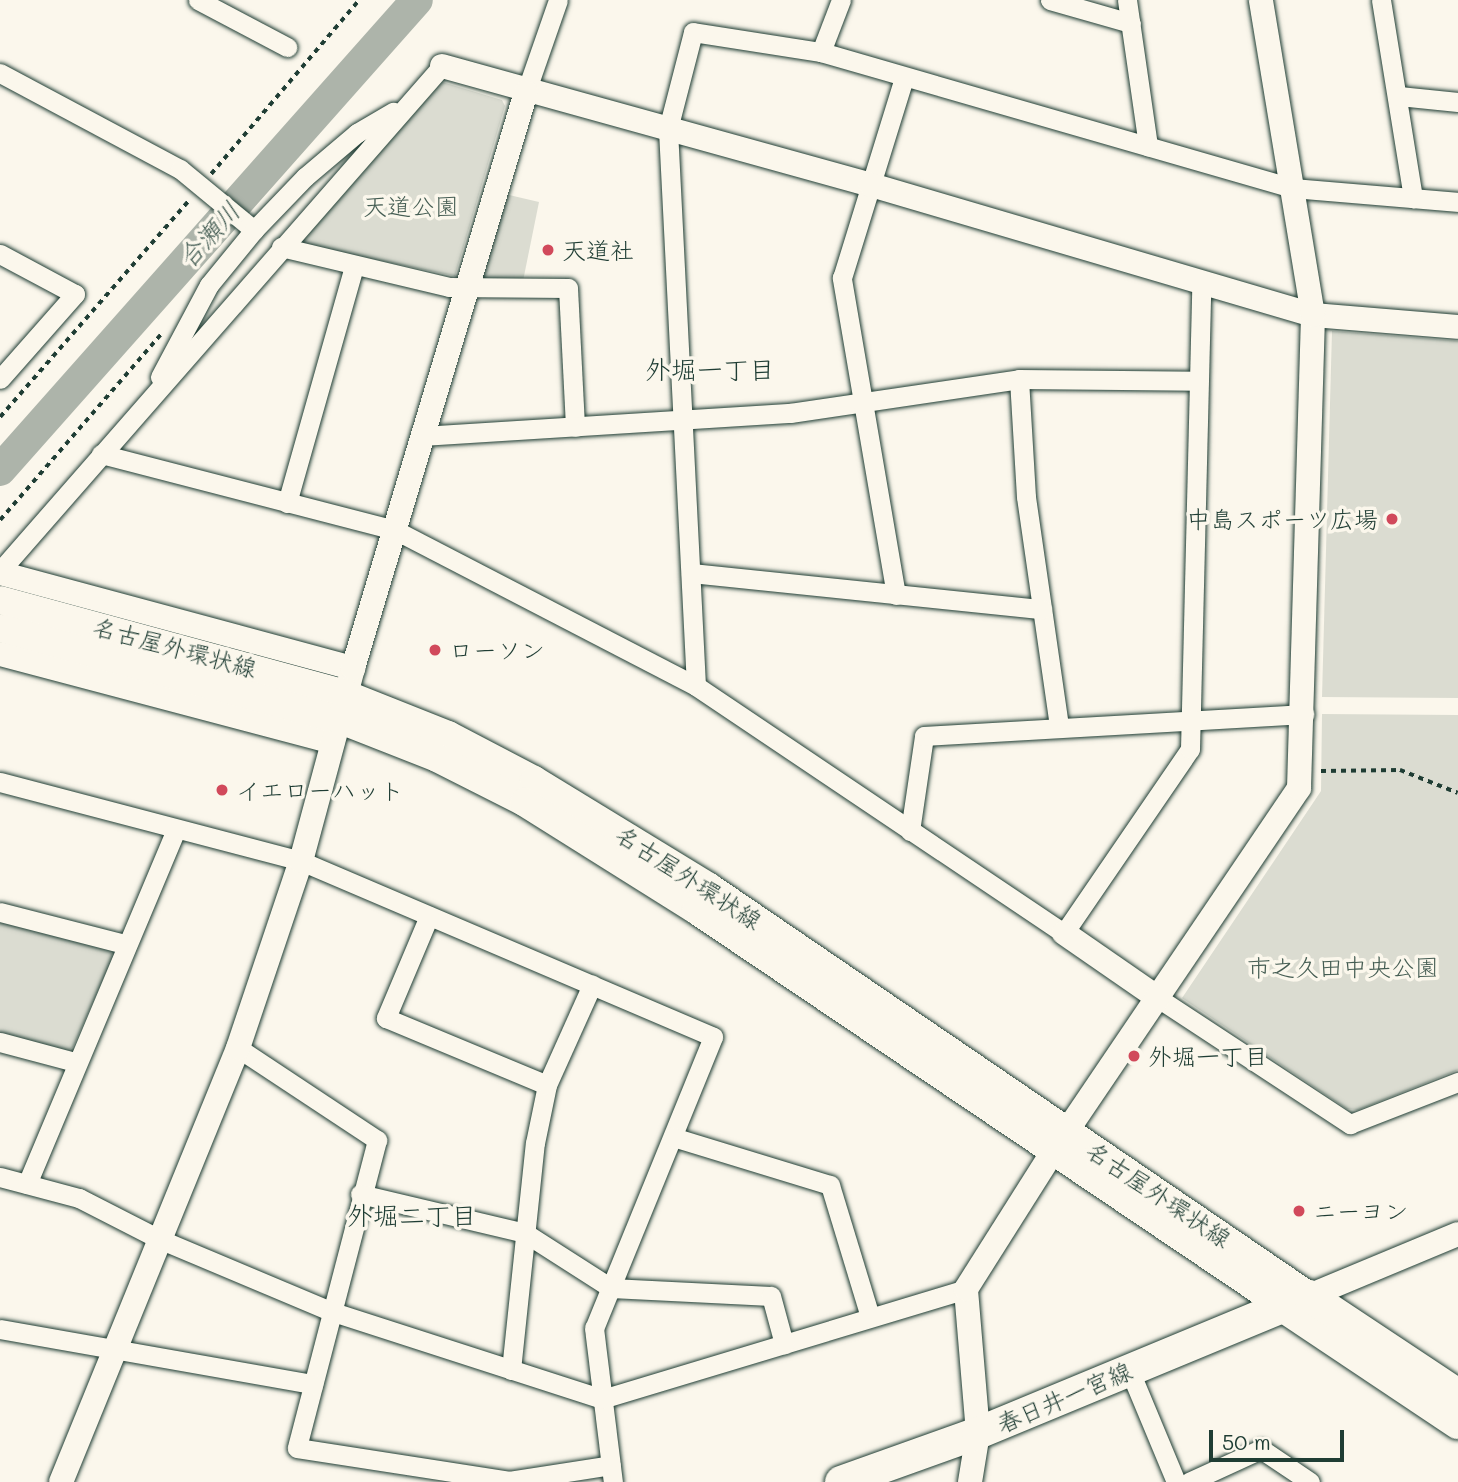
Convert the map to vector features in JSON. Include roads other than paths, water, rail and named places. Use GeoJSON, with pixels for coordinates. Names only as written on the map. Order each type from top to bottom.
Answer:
{"type":"FeatureCollection","features":[{"type":"Feature","properties":{"kind":"main road","name":"名古屋外環状線"},"geometry":{"type":"LineString","coordinates":[[6,624],[342,706],[524,802],[1061,1141],[1298,1302]]}},
{"type":"Feature","properties":{"kind":"main road","name":"春日井一宮線"},"geometry":{"type":"LineString","coordinates":[[841,1482],[978,1433],[1298,1302]]}},
{"type":"Feature","properties":{"kind":"main road"},"geometry":{"type":"LineString","coordinates":[[1298,1302],[1458,1395]]}},
{"type":"Feature","properties":{"kind":"main road"},"geometry":{"type":"LineString","coordinates":[[1298,1302],[1458,1423]]}},
{"type":"Feature","properties":{"kind":"street"},"geometry":{"type":"LineString","coordinates":[[198,0],[287,47]]}},
{"type":"Feature","properties":{"kind":"street"},"geometry":{"type":"LineString","coordinates":[[61,1482],[238,1048],[301,861],[342,706],[466,287],[526,92],[558,0]]}},
{"type":"Feature","properties":{"kind":"street"},"geometry":{"type":"LineString","coordinates":[[821,52],[841,0]]}},
{"type":"Feature","properties":{"kind":"street"},"geometry":{"type":"LineString","coordinates":[[1050,0],[1131,23]]}},
{"type":"Feature","properties":{"kind":"street"},"geometry":{"type":"LineString","coordinates":[[1127,0],[1148,146]]}},
{"type":"Feature","properties":{"kind":"street"},"geometry":{"type":"LineString","coordinates":[[970,1482],[978,1433],[966,1290],[1061,1141],[1290,803],[1302,771],[1313,315],[1261,0]]}},
{"type":"Feature","properties":{"kind":"street"},"geometry":{"type":"LineString","coordinates":[[1381,0],[1399,96],[1413,198]]}},
{"type":"Feature","properties":{"kind":"street"},"geometry":{"type":"LineString","coordinates":[[696,686],[668,129],[693,32],[821,52],[1293,188],[1458,202]]}},
{"type":"Feature","properties":{"kind":"street"},"geometry":{"type":"LineString","coordinates":[[342,706],[0,572],[152,393],[442,66],[526,92],[871,185],[1313,315],[1458,327]]}},
{"type":"Feature","properties":{"kind":"street"},"geometry":{"type":"LineString","coordinates":[[0,73],[180,169],[254,230]]}},
{"type":"Feature","properties":{"kind":"street"},"geometry":{"type":"LineString","coordinates":[[896,594],[866,403],[842,278],[904,78]]}},
{"type":"Feature","properties":{"kind":"street"},"geometry":{"type":"LineString","coordinates":[[1399,96],[1458,102]]}},
{"type":"Feature","properties":{"kind":"street"},"geometry":{"type":"LineString","coordinates":[[152,393],[175,343],[209,285],[254,230],[304,177],[357,133],[404,106]]}},
{"type":"Feature","properties":{"kind":"street"},"geometry":{"type":"LineString","coordinates":[[281,247],[354,266],[466,287],[568,288],[575,427]]}},
{"type":"Feature","properties":{"kind":"street"},"geometry":{"type":"LineString","coordinates":[[0,254],[75,294],[0,379]]}},
{"type":"Feature","properties":{"kind":"street"},"geometry":{"type":"LineString","coordinates":[[287,503],[354,266]]}},
{"type":"Feature","properties":{"kind":"street"},"geometry":{"type":"LineString","coordinates":[[1064,933],[1190,749],[1201,284]]}},
{"type":"Feature","properties":{"kind":"street"},"geometry":{"type":"LineString","coordinates":[[423,436],[681,420],[866,403],[1019,379],[1199,381]]}},
{"type":"Feature","properties":{"kind":"street"},"geometry":{"type":"LineString","coordinates":[[1019,379],[1026,497],[1059,725]]}},
{"type":"Feature","properties":{"kind":"street"},"geometry":{"type":"LineString","coordinates":[[101,454],[395,530],[696,686],[1158,998],[1350,1124],[1458,1082]]}},
{"type":"Feature","properties":{"kind":"street"},"geometry":{"type":"LineString","coordinates":[[691,573],[1042,609]]}},
{"type":"Feature","properties":{"kind":"street"},"geometry":{"type":"LineString","coordinates":[[911,831],[925,736],[1059,725],[1304,714]]}},
{"type":"Feature","properties":{"kind":"street"},"geometry":{"type":"LineString","coordinates":[[0,782],[301,861],[713,1037],[594,1328],[612,1474],[509,1481],[297,1448],[360,1194],[377,1140],[238,1048]]}},
{"type":"Feature","properties":{"kind":"street"},"geometry":{"type":"LineString","coordinates":[[27,1184],[75,1062],[176,830]]}},
{"type":"Feature","properties":{"kind":"street"},"geometry":{"type":"LineString","coordinates":[[0,912],[125,944]]}},
{"type":"Feature","properties":{"kind":"street"},"geometry":{"type":"LineString","coordinates":[[429,916],[386,1018],[547,1085]]}},
{"type":"Feature","properties":{"kind":"street"},"geometry":{"type":"LineString","coordinates":[[511,1370],[525,1233],[547,1085],[592,985]]}},
{"type":"Feature","properties":{"kind":"street"},"geometry":{"type":"LineString","coordinates":[[0,1042],[75,1062]]}},
{"type":"Feature","properties":{"kind":"street"},"geometry":{"type":"LineString","coordinates":[[673,1137],[830,1185],[870,1317]]}},
{"type":"Feature","properties":{"kind":"street"},"geometry":{"type":"LineString","coordinates":[[0,1177],[79,1198],[159,1239],[330,1311],[602,1399],[966,1290]]}},
{"type":"Feature","properties":{"kind":"street"},"geometry":{"type":"LineString","coordinates":[[360,1194],[525,1233],[611,1288],[771,1296],[784,1344]]}},
{"type":"Feature","properties":{"kind":"street"},"geometry":{"type":"LineString","coordinates":[[1298,1302],[1458,1234]]}},
{"type":"Feature","properties":{"kind":"street"},"geometry":{"type":"LineString","coordinates":[[0,1329],[313,1384]]}},
{"type":"Feature","properties":{"kind":"street"},"geometry":{"type":"LineString","coordinates":[[1129,1369],[1176,1482]]}},
{"type":"Feature","properties":{"kind":"street"},"geometry":{"type":"LineString","coordinates":[[1189,1482],[1261,1449],[1310,1482]]}},
{"type":"Feature","properties":{"kind":"waterway","name":"合瀬川"},"geometry":{"type":"LineString","coordinates":[[0,470],[417,0]]}},
{"type":"Feature","properties":{"kind":"place","name":"天道社"},"geometry":{"type":"Point","coordinates":[548,250]}},
{"type":"Feature","properties":{"kind":"place","name":"中島スポーツ広場"},"geometry":{"type":"Point","coordinates":[1392,519]}},
{"type":"Feature","properties":{"kind":"place","name":"ローソン"},"geometry":{"type":"Point","coordinates":[435,650]}},
{"type":"Feature","properties":{"kind":"place","name":"イエローハット"},"geometry":{"type":"Point","coordinates":[222,790]}},
{"type":"Feature","properties":{"kind":"place","name":"外堀一丁目"},"geometry":{"type":"Point","coordinates":[1134,1056]}},
{"type":"Feature","properties":{"kind":"place","name":"ニーヨン"},"geometry":{"type":"Point","coordinates":[1299,1211]}},
{"type":"Feature","properties":{"kind":"district","name":"外堀一丁目"},"geometry":{"type":"Point","coordinates":[710,370]}},
{"type":"Feature","properties":{"kind":"district","name":"外堀二丁目"},"geometry":{"type":"Point","coordinates":[412,1216]}},
{"type":"Feature","properties":{"kind":"park label","name":"天道公園"},"geometry":{"type":"Point","coordinates":[411,206]}},
{"type":"Feature","properties":{"kind":"park label","name":"市之久田中央公園"},"geometry":{"type":"Point","coordinates":[1343,967]}}]}
